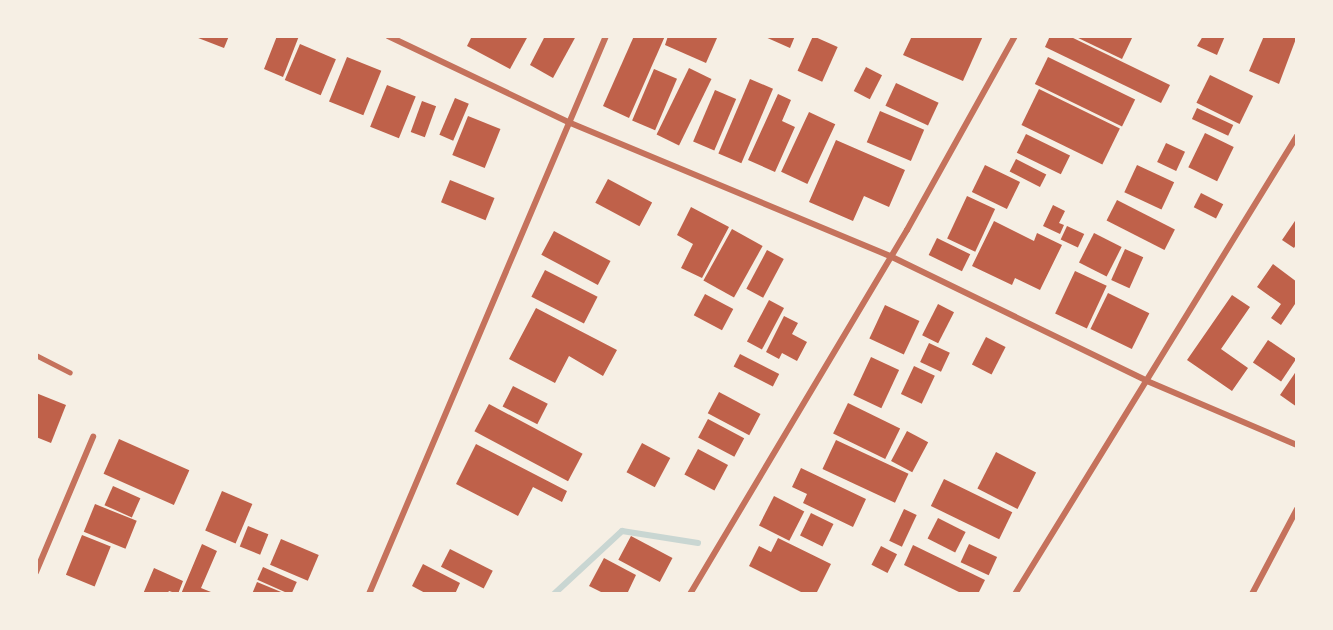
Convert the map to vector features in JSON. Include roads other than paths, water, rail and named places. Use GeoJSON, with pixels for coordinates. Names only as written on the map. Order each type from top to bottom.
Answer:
{"type":"FeatureCollection","features":[{"type":"Feature","properties":{"kind":"street"},"geometry":{"type":"LineString","coordinates":[[388,36],[568,122],[892,257],[1147,381],[1297,446]]}},
{"type":"Feature","properties":{"kind":"street"},"geometry":{"type":"LineString","coordinates":[[369,594],[606,36]]}},
{"type":"Feature","properties":{"kind":"street"},"geometry":{"type":"LineString","coordinates":[[690,594],[892,257],[1015,36]]}},
{"type":"Feature","properties":{"kind":"street"},"geometry":{"type":"LineString","coordinates":[[1015,594],[1297,136]]}},
{"type":"Feature","properties":{"kind":"street"},"geometry":{"type":"LineString","coordinates":[[36,573],[93,437]]}},
{"type":"Feature","properties":{"kind":"street"},"geometry":{"type":"LineString","coordinates":[[1252,594],[1297,509]]}},
{"type":"Feature","properties":{"kind":"lane"},"geometry":{"type":"LineString","coordinates":[[36,355],[70,372]]}},
{"type":"Feature","properties":{"kind":"waterway"},"geometry":{"type":"LineString","coordinates":[[554,594],[622,531],[698,543]]}}]}
